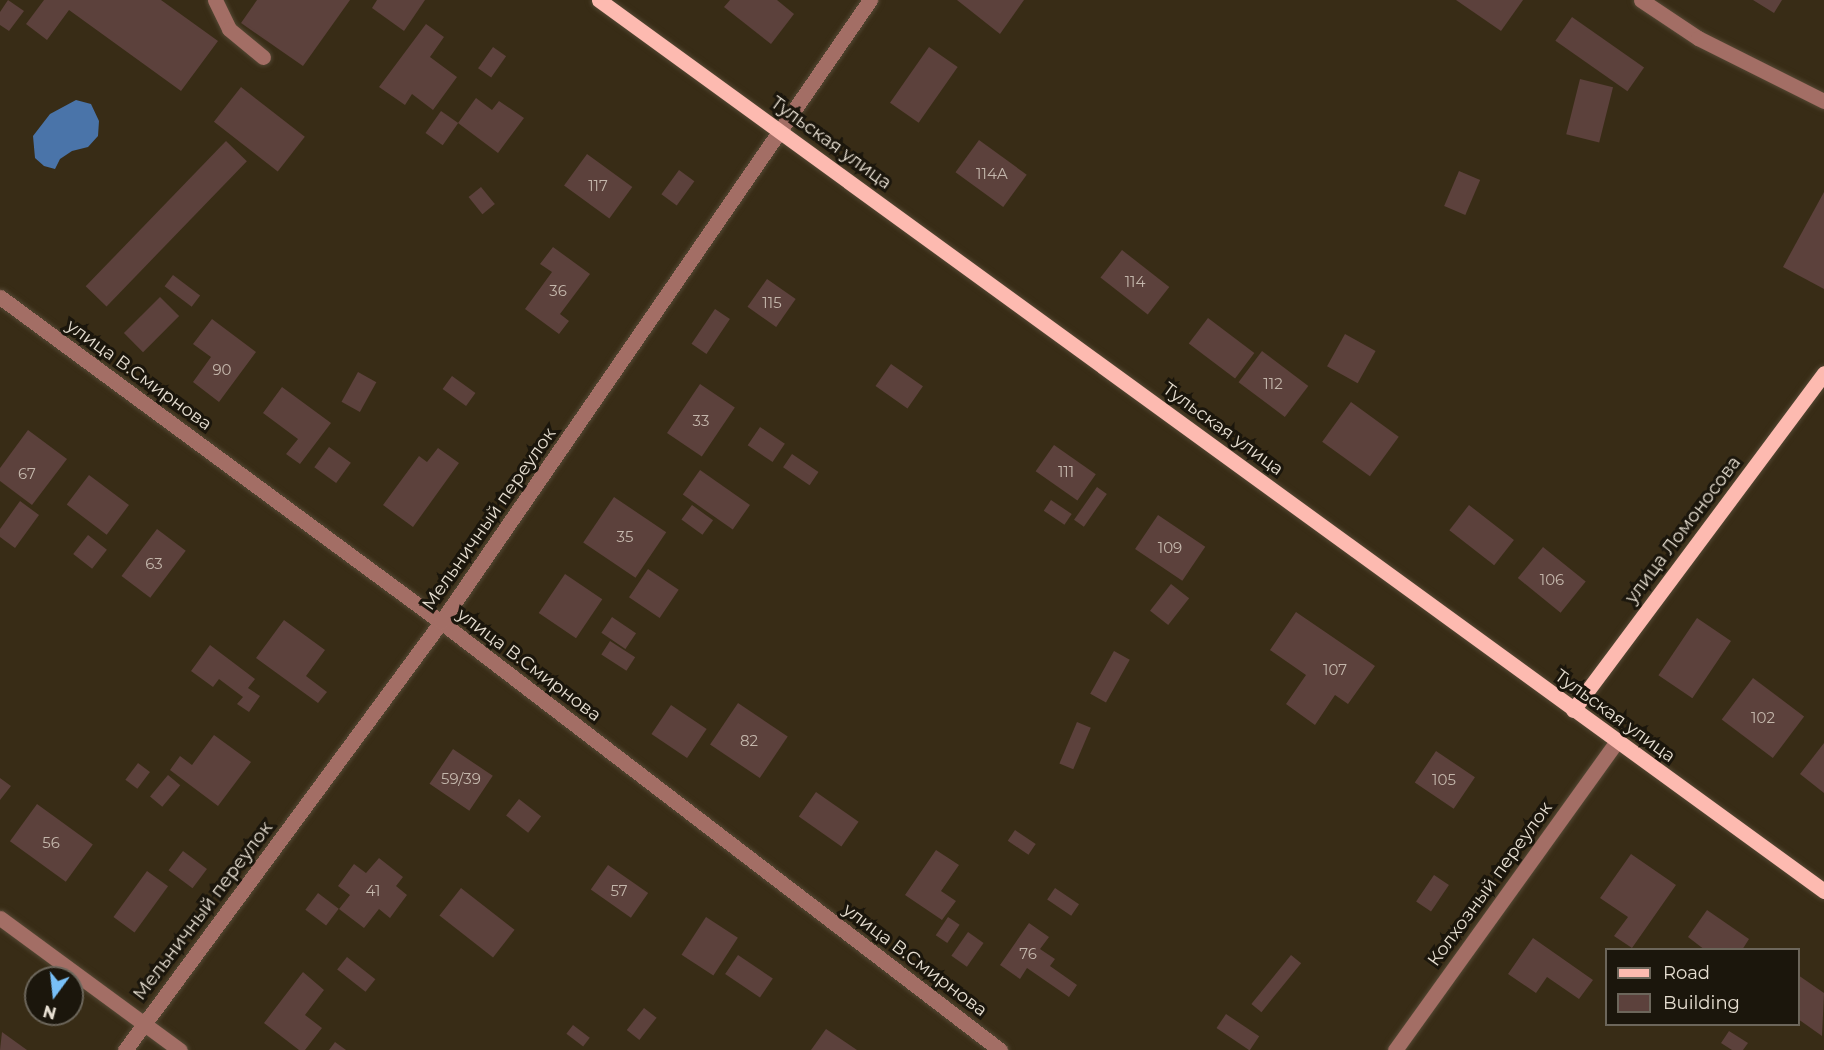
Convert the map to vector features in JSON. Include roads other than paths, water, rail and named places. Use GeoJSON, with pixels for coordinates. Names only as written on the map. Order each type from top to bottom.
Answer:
{"type":"FeatureCollection","features":[{"type":"Feature","properties":{"kind":"main road","name":"Тульская улица"},"geometry":{"type":"LineString","coordinates":[[599,0],[781,130],[1616,742],[1824,891]]}},
{"type":"Feature","properties":{"kind":"main road","name":"улица Ломоносова"},"geometry":{"type":"LineString","coordinates":[[1573,710],[1824,374]]}},
{"type":"Feature","properties":{"kind":"street"},"geometry":{"type":"LineString","coordinates":[[215,0],[229,29],[263,57]]}},
{"type":"Feature","properties":{"kind":"street","name":"Мельничный переулок"},"geometry":{"type":"LineString","coordinates":[[125,1050],[441,622],[870,0]]}},
{"type":"Feature","properties":{"kind":"street"},"geometry":{"type":"LineString","coordinates":[[1641,0],[1698,38],[1824,101]]}},
{"type":"Feature","properties":{"kind":"street","name":"улица В.Смирнова"},"geometry":{"type":"LineString","coordinates":[[0,297],[441,622],[1000,1050]]}},
{"type":"Feature","properties":{"kind":"street","name":"Колхозный переулок"},"geometry":{"type":"LineString","coordinates":[[1395,1050],[1616,742]]}},
{"type":"Feature","properties":{"kind":"street"},"geometry":{"type":"LineString","coordinates":[[0,918],[180,1050]]}},
{"type":"Feature","properties":{"kind":"water"},"geometry":{"type":"Polygon","coordinates":[[[76,100],[91,104],[99,121],[98,136],[88,147],[72,151],[60,159],[55,169],[44,166],[35,158],[33,136],[50,114],[76,100]]]}}]}
